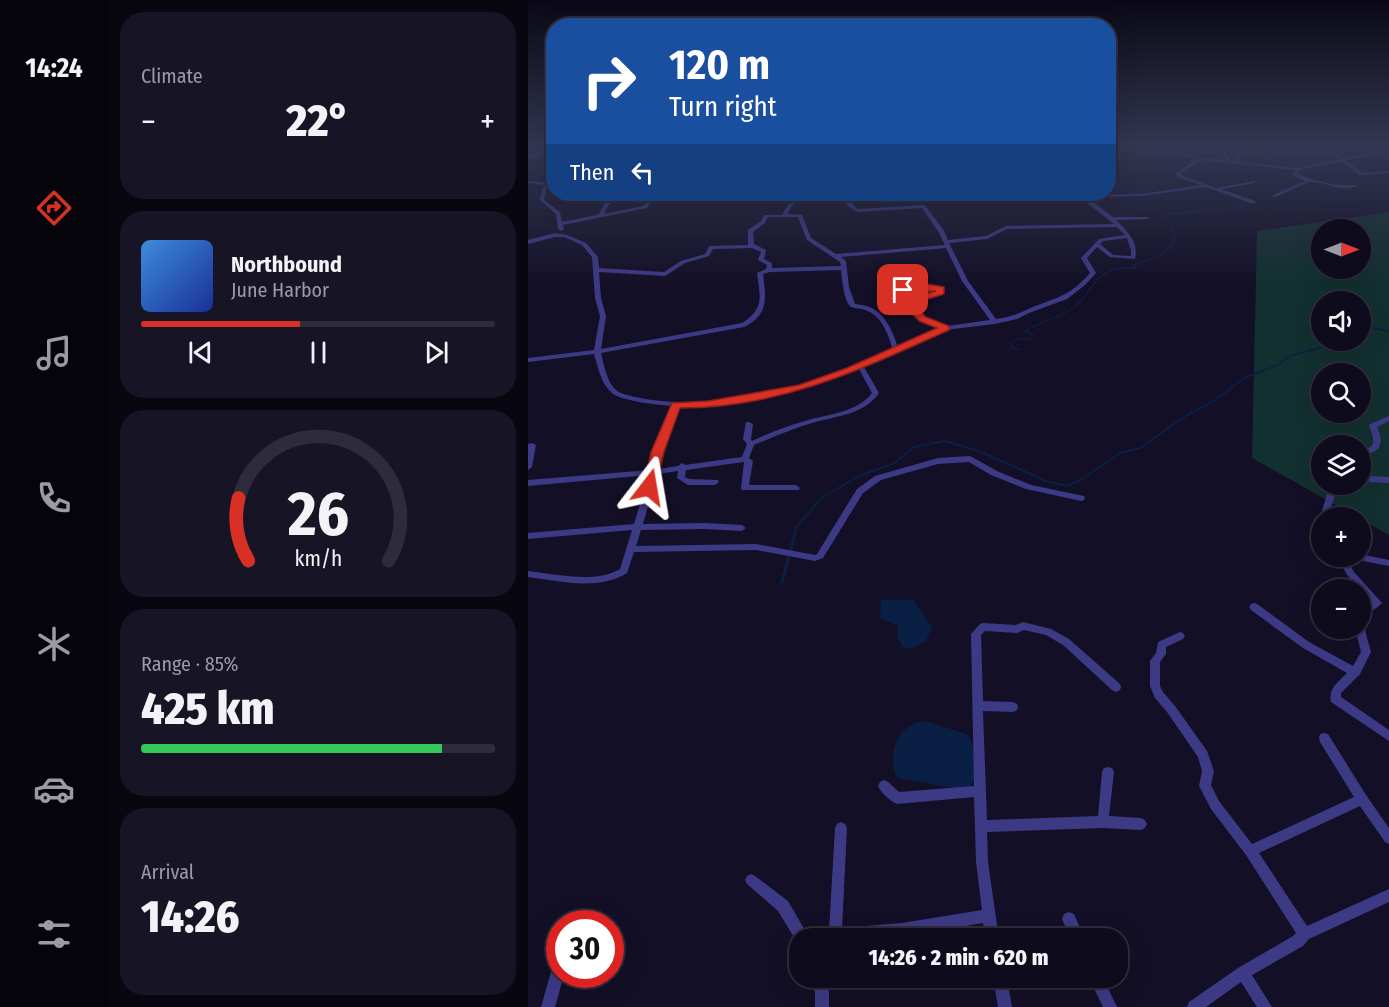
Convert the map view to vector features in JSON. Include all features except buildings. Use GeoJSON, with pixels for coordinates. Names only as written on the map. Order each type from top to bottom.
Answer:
{"type":"FeatureCollection","features":[{"type":"Feature","properties":{"kind":"street"},"geometry":{"type":"LineString","coordinates":[[544,192],[542,201],[558,213],[562,224],[560,234]]}},
{"type":"Feature","properties":{"kind":"street"},"geometry":{"type":"LineString","coordinates":[[1116,195],[1162,192]]}},
{"type":"Feature","properties":{"kind":"street"},"geometry":{"type":"LineString","coordinates":[[1224,192],[1252,202]]}},
{"type":"Feature","properties":{"kind":"street"},"geometry":{"type":"LineString","coordinates":[[1275,196],[1284,192]]}},
{"type":"Feature","properties":{"kind":"street"},"geometry":{"type":"LineString","coordinates":[[595,218],[602,215],[606,205],[611,201]]}},
{"type":"Feature","properties":{"kind":"street"},"geometry":{"type":"LineString","coordinates":[[562,224],[645,207],[648,201]]}},
{"type":"Feature","properties":{"kind":"street"},"geometry":{"type":"LineString","coordinates":[[786,216],[784,213],[792,201]]}},
{"type":"Feature","properties":{"kind":"street"},"geometry":{"type":"LineString","coordinates":[[847,201],[860,211],[923,206],[947,244],[965,281],[995,321]]}},
{"type":"Feature","properties":{"kind":"street"},"geometry":{"type":"LineString","coordinates":[[1088,201],[1112,219],[1129,236],[1134,250],[1133,258],[1112,256],[1097,245]]}},
{"type":"Feature","properties":{"kind":"street"},"geometry":{"type":"LineString","coordinates":[[753,246],[750,242],[750,231],[763,222],[766,216],[800,216],[809,239],[843,261],[846,287],[852,305],[870,309],[876,314],[892,336],[895,349]]}},
{"type":"Feature","properties":{"kind":"street"},"geometry":{"type":"LineString","coordinates":[[1112,219],[1147,218]]}},
{"type":"Feature","properties":{"kind":"street"},"geometry":{"type":"LineString","coordinates":[[834,256],[947,244],[987,237],[1006,228],[1118,225]]}},
{"type":"Feature","properties":{"kind":"street"},"geometry":{"type":"LineString","coordinates":[[528,242],[560,234],[576,239],[591,251],[597,270],[598,298],[603,316],[597,352],[606,380],[615,393],[676,405],[708,405],[801,388],[860,366],[946,328],[1015,318],[1026,311],[1075,294],[1093,273],[1084,258],[1101,240],[1129,236]]}},
{"type":"Feature","properties":{"kind":"street"},"geometry":{"type":"LineString","coordinates":[[597,270],[664,274],[683,262],[707,255],[711,247],[753,246],[764,251],[761,260],[770,264],[769,270]]}},
{"type":"Feature","properties":{"kind":"street"},"geometry":{"type":"LineString","coordinates":[[528,360],[597,352],[744,326],[759,317],[763,306],[760,273],[769,270],[844,268]]}},
{"type":"Feature","properties":{"kind":"street"},"geometry":{"type":"LineString","coordinates":[[892,291],[927,287],[941,290],[940,294],[910,301],[910,306],[922,319],[946,328]]}},
{"type":"Feature","properties":{"kind":"street"},"geometry":{"type":"LineString","coordinates":[[745,459],[751,444],[801,424],[849,411],[873,400],[876,393],[860,366]]}},
{"type":"Feature","properties":{"kind":"street"},"geometry":{"type":"LineString","coordinates":[[528,574],[590,580],[617,577],[624,571],[654,471],[657,452],[676,405]]}},
{"type":"Feature","properties":{"kind":"street"},"geometry":{"type":"LineString","coordinates":[[1371,450],[1377,444],[1378,438],[1373,426],[1389,418]]}},
{"type":"Feature","properties":{"kind":"street"},"geometry":{"type":"LineString","coordinates":[[750,424],[747,439],[751,444]]}},
{"type":"Feature","properties":{"kind":"street"},"geometry":{"type":"LineString","coordinates":[[528,446],[532,445],[533,450],[528,467]]}},
{"type":"Feature","properties":{"kind":"street"},"geometry":{"type":"LineString","coordinates":[[528,483],[654,471],[745,459],[749,461],[745,488],[796,488]]}},
{"type":"Feature","properties":{"kind":"street"},"geometry":{"type":"LineString","coordinates":[[630,549],[756,547],[815,558],[820,556],[860,491],[878,478],[938,461],[970,459],[994,473],[1029,487],[1081,498]]}},
{"type":"Feature","properties":{"kind":"street"},"geometry":{"type":"LineString","coordinates":[[682,466],[681,478],[688,482],[715,482]]}},
{"type":"Feature","properties":{"kind":"street"},"geometry":{"type":"LineString","coordinates":[[1371,479],[1389,480]]}},
{"type":"Feature","properties":{"kind":"street"},"geometry":{"type":"LineString","coordinates":[[528,536],[636,528],[705,526],[742,528]]}},
{"type":"Feature","properties":{"kind":"street"},"geometry":{"type":"LineString","coordinates":[[1371,560],[1389,563]]}},
{"type":"Feature","properties":{"kind":"street"},"geometry":{"type":"LineString","coordinates":[[1371,597],[1377,603],[1371,608]]}},
{"type":"Feature","properties":{"kind":"street"},"geometry":{"type":"LineString","coordinates":[[1254,607],[1306,645],[1355,672]]}},
{"type":"Feature","properties":{"kind":"street"},"geometry":{"type":"LineString","coordinates":[[990,928],[981,826],[976,634],[983,627],[1017,629],[1023,626],[1048,632],[1066,642],[1116,687]]}},
{"type":"Feature","properties":{"kind":"street"},"geometry":{"type":"LineString","coordinates":[[1180,636],[1161,645],[1161,654],[1155,661],[1155,686],[1206,762],[1205,786],[1215,805],[1250,851],[1304,934]]}},
{"type":"Feature","properties":{"kind":"street"},"geometry":{"type":"LineString","coordinates":[[1363,639],[1366,652],[1355,672],[1336,691],[1335,699],[1389,736]]}},
{"type":"Feature","properties":{"kind":"street"},"geometry":{"type":"LineString","coordinates":[[978,706],[1013,706]]}},
{"type":"Feature","properties":{"kind":"street"},"geometry":{"type":"LineString","coordinates":[[1324,738],[1389,838]]}},
{"type":"Feature","properties":{"kind":"street"},"geometry":{"type":"LineString","coordinates":[[1103,822],[1108,772]]}},
{"type":"Feature","properties":{"kind":"street"},"geometry":{"type":"LineString","coordinates":[[884,786],[897,798],[981,792]]}},
{"type":"Feature","properties":{"kind":"street"},"geometry":{"type":"LineString","coordinates":[[1250,851],[1362,799]]}},
{"type":"Feature","properties":{"kind":"street"},"geometry":{"type":"LineString","coordinates":[[981,826],[1103,822],[1141,824]]}},
{"type":"Feature","properties":{"kind":"street"},"geometry":{"type":"LineString","coordinates":[[835,928],[841,828]]}},
{"type":"Feature","properties":{"kind":"street"},"geometry":{"type":"LineString","coordinates":[[751,880],[783,906],[797,928]]}},
{"type":"Feature","properties":{"kind":"street"},"geometry":{"type":"LineString","coordinates":[[1194,1007],[1243,973],[1298,941],[1304,934],[1389,895]]}},
{"type":"Feature","properties":{"kind":"street"},"geometry":{"type":"LineString","coordinates":[[912,928],[987,916]]}},
{"type":"Feature","properties":{"kind":"street"},"geometry":{"type":"LineString","coordinates":[[1069,919],[1073,928]]}},
{"type":"Feature","properties":{"kind":"street"},"geometry":{"type":"LineString","coordinates":[[1243,973],[1264,1007]]}},
{"type":"Feature","properties":{"kind":"street"},"geometry":{"type":"LineString","coordinates":[[548,1007],[553,988]]}},
{"type":"Feature","properties":{"kind":"street"},"geometry":{"type":"LineString","coordinates":[[821,988],[822,1007]]}},
{"type":"Feature","properties":{"kind":"street"},"geometry":{"type":"LineString","coordinates":[[1002,988],[1005,1007]]}},
{"type":"Feature","properties":{"kind":"street"},"geometry":{"type":"LineString","coordinates":[[1101,988],[1110,1007]]}},
{"type":"Feature","properties":{"kind":"green space"},"geometry":{"type":"Polygon","coordinates":[[[1389,212],[1389,535],[1371,525],[1371,507],[1339,507],[1318,495],[1371,495],[1371,435],[1311,435],[1311,491],[1252,458],[1257,231],[1311,223],[1311,279],[1371,279],[1371,219],[1340,219],[1389,212]]]}},
{"type":"Feature","properties":{"kind":"water"},"geometry":{"type":"Polygon","coordinates":[[[881,600],[913,600],[932,627],[926,641],[910,649],[903,647],[898,639],[897,625],[880,618],[881,600]]]}},
{"type":"Feature","properties":{"kind":"water"},"geometry":{"type":"Polygon","coordinates":[[[926,721],[969,735],[974,750],[975,780],[968,787],[959,789],[897,778],[893,760],[897,741],[908,727],[926,721]]]}},
{"type":"Feature","properties":{"kind":"waterway"},"geometry":{"type":"LineString","coordinates":[[1019,350],[1011,347],[1011,343],[1017,339],[1030,339],[1033,335],[1025,331],[1074,307],[1104,274],[1117,269],[1137,267],[1133,265],[1166,251],[1174,240],[1175,233],[1165,214],[1234,209],[1250,203]]}},
{"type":"Feature","properties":{"kind":"waterway"},"geometry":{"type":"LineString","coordinates":[[1371,328],[1389,331]]}},
{"type":"Feature","properties":{"kind":"waterway"},"geometry":{"type":"LineString","coordinates":[[1259,372],[1278,365],[1290,356],[1311,350]]}},
{"type":"Feature","properties":{"kind":"waterway"},"geometry":{"type":"LineString","coordinates":[[794,535],[796,528],[821,498],[861,475],[893,464],[914,447],[944,441],[979,451],[1046,481],[1067,486],[1081,480],[1120,453],[1140,448],[1187,415],[1214,401],[1244,378],[1263,371]]}},
{"type":"Feature","properties":{"kind":"waterway"},"geometry":{"type":"LineString","coordinates":[[782,582],[795,533]]}},
{"type":"Feature","properties":{"kind":"route"},"geometry":{"type":"LineString","coordinates":[[649,487],[657,452],[676,405],[708,405],[801,388],[843,373],[946,328],[922,319],[910,310],[910,301],[940,294],[941,290],[927,287],[903,290]]}}]}
